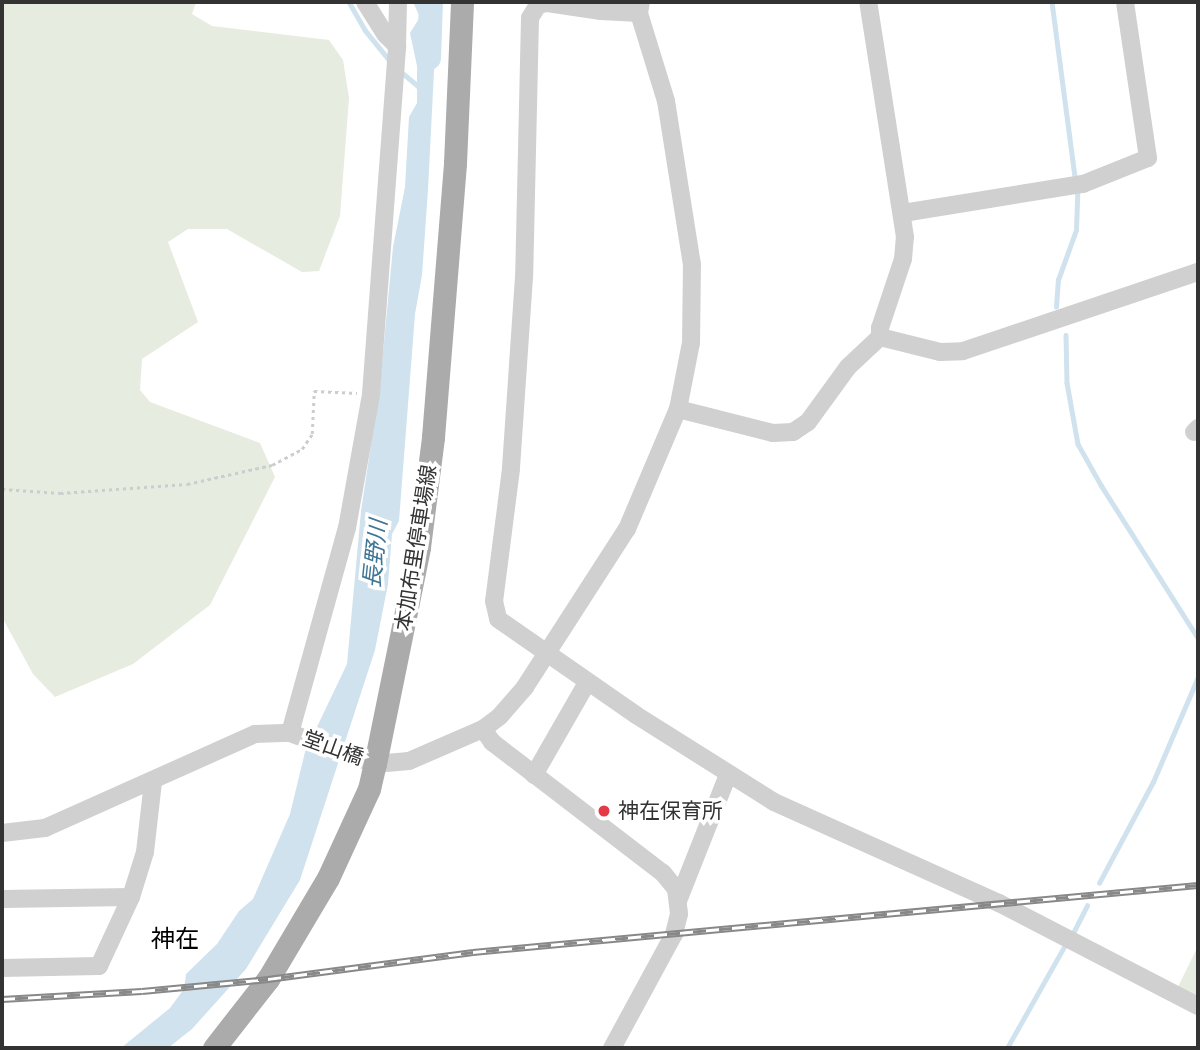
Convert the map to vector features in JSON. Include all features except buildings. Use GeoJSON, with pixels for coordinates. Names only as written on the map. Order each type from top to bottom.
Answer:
{"type":"FeatureCollection","features":[{"type":"Feature","properties":{"kind":"main road","name":"本加布里停車場線"},"geometry":{"type":"LineString","coordinates":[[214,1048],[262,988],[328,877],[369,789],[375,764],[419,547],[433,437],[455,163],[462,2]]}},
{"type":"Feature","properties":{"kind":"street"},"geometry":{"type":"LineString","coordinates":[[365,2],[386,35],[397,46]]}},
{"type":"Feature","properties":{"kind":"street"},"geometry":{"type":"LineString","coordinates":[[2,833],[45,828],[153,782],[255,734],[290,733],[347,528],[371,394],[398,2]]}},
{"type":"Feature","properties":{"kind":"street"},"geometry":{"type":"LineString","coordinates":[[678,409],[773,433],[793,432],[808,422],[848,368],[880,337],[880,328],[903,259],[902,213],[868,2]]}},
{"type":"Feature","properties":{"kind":"street"},"geometry":{"type":"LineString","coordinates":[[902,213],[1083,184],[1148,158],[1125,2]]}},
{"type":"Feature","properties":{"kind":"street"},"geometry":{"type":"LineString","coordinates":[[375,764],[409,761],[483,729],[499,716],[525,687],[546,655],[627,529],[678,409],[691,343],[692,265],[666,101],[640,7],[601,11],[546,3],[538,5],[530,18],[524,277],[511,469],[494,601],[498,619],[546,655],[587,683],[774,802],[999,903],[1198,1006]]}},
{"type":"Feature","properties":{"kind":"street"},"geometry":{"type":"LineString","coordinates":[[880,337],[940,352],[963,351],[1198,275]]}},
{"type":"Feature","properties":{"kind":"street"},"geometry":{"type":"LineString","coordinates":[[534,775],[587,683]]}},
{"type":"Feature","properties":{"kind":"street"},"geometry":{"type":"LineString","coordinates":[[483,729],[492,742],[663,873],[676,889],[678,901]]}},
{"type":"Feature","properties":{"kind":"street","name":"堂山橋"},"geometry":{"type":"LineString","coordinates":[[290,733],[375,764]]}},
{"type":"Feature","properties":{"kind":"street"},"geometry":{"type":"LineString","coordinates":[[612,1048],[674,934],[678,901],[728,775]]}},
{"type":"Feature","properties":{"kind":"street"},"geometry":{"type":"LineString","coordinates":[[2,968],[99,966],[131,897],[145,852],[153,782]]}},
{"type":"Feature","properties":{"kind":"street"},"geometry":{"type":"LineString","coordinates":[[2,899],[131,897]]}},
{"type":"Feature","properties":{"kind":"path"},"geometry":{"type":"LineString","coordinates":[[2,489],[61,494],[187,484],[272,465],[302,449],[313,434],[314,391],[371,394]]}},
{"type":"Feature","properties":{"kind":"shaded area"},"geometry":{"type":"Polygon","coordinates":[[[2,2],[196,2],[192,14],[212,26],[329,40],[343,60],[349,98],[340,216],[319,271],[302,272],[227,229],[188,229],[168,242],[198,322],[142,359],[140,390],[150,402],[260,443],[275,477],[210,605],[133,664],[55,697],[33,674],[2,617],[2,2]]]}},
{"type":"Feature","properties":{"kind":"shaded area"},"geometry":{"type":"Polygon","coordinates":[[[1198,946],[1198,1004],[1175,993],[1198,946]]]}},
{"type":"Feature","properties":{"kind":"water"},"geometry":{"type":"Polygon","coordinates":[[[413,2],[427,2],[426,19],[436,31],[428,190],[422,275],[415,314],[399,521],[392,534],[388,584],[375,650],[300,880],[246,969],[192,1029],[168,1048],[121,1048],[170,1008],[184,989],[186,974],[217,944],[239,911],[253,899],[290,814],[305,752],[347,664],[361,511],[380,385],[393,247],[405,187],[409,117],[417,103],[417,66],[410,33],[420,17],[413,2]]]}},
{"type":"Feature","properties":{"kind":"waterway"},"geometry":{"type":"LineString","coordinates":[[349,2],[365,30],[390,61]]}},
{"type":"Feature","properties":{"kind":"waterway","name":"長野川"},"geometry":{"type":"LineString","coordinates":[[429,58],[431,2]]}},
{"type":"Feature","properties":{"kind":"waterway"},"geometry":{"type":"LineString","coordinates":[[1052,2],[1075,177]]}},
{"type":"Feature","properties":{"kind":"waterway"},"geometry":{"type":"LineString","coordinates":[[399,70],[419,87]]}},
{"type":"Feature","properties":{"kind":"waterway"},"geometry":{"type":"LineString","coordinates":[[1056,307],[1058,280],[1076,230],[1077,193]]}},
{"type":"Feature","properties":{"kind":"waterway"},"geometry":{"type":"LineString","coordinates":[[1066,335],[1067,383],[1078,444],[1198,638]]}},
{"type":"Feature","properties":{"kind":"waterway"},"geometry":{"type":"LineString","coordinates":[[1099,883],[1153,782],[1198,677]]}},
{"type":"Feature","properties":{"kind":"waterway"},"geometry":{"type":"LineString","coordinates":[[1072,935],[1087,906]]}},
{"type":"Feature","properties":{"kind":"waterway"},"geometry":{"type":"LineString","coordinates":[[1007,1048],[1064,947]]}},
{"type":"Feature","properties":{"kind":"railway"},"geometry":{"type":"LineString","coordinates":[[2,999],[142,991],[268,979],[473,952],[1198,885]]}},
{"type":"Feature","properties":{"kind":"place","name":"神在保育所"},"geometry":{"type":"Point","coordinates":[604,811]}},
{"type":"Feature","properties":{"kind":"district","name":"神在"},"geometry":{"type":"Point","coordinates":[175,940]}}]}
